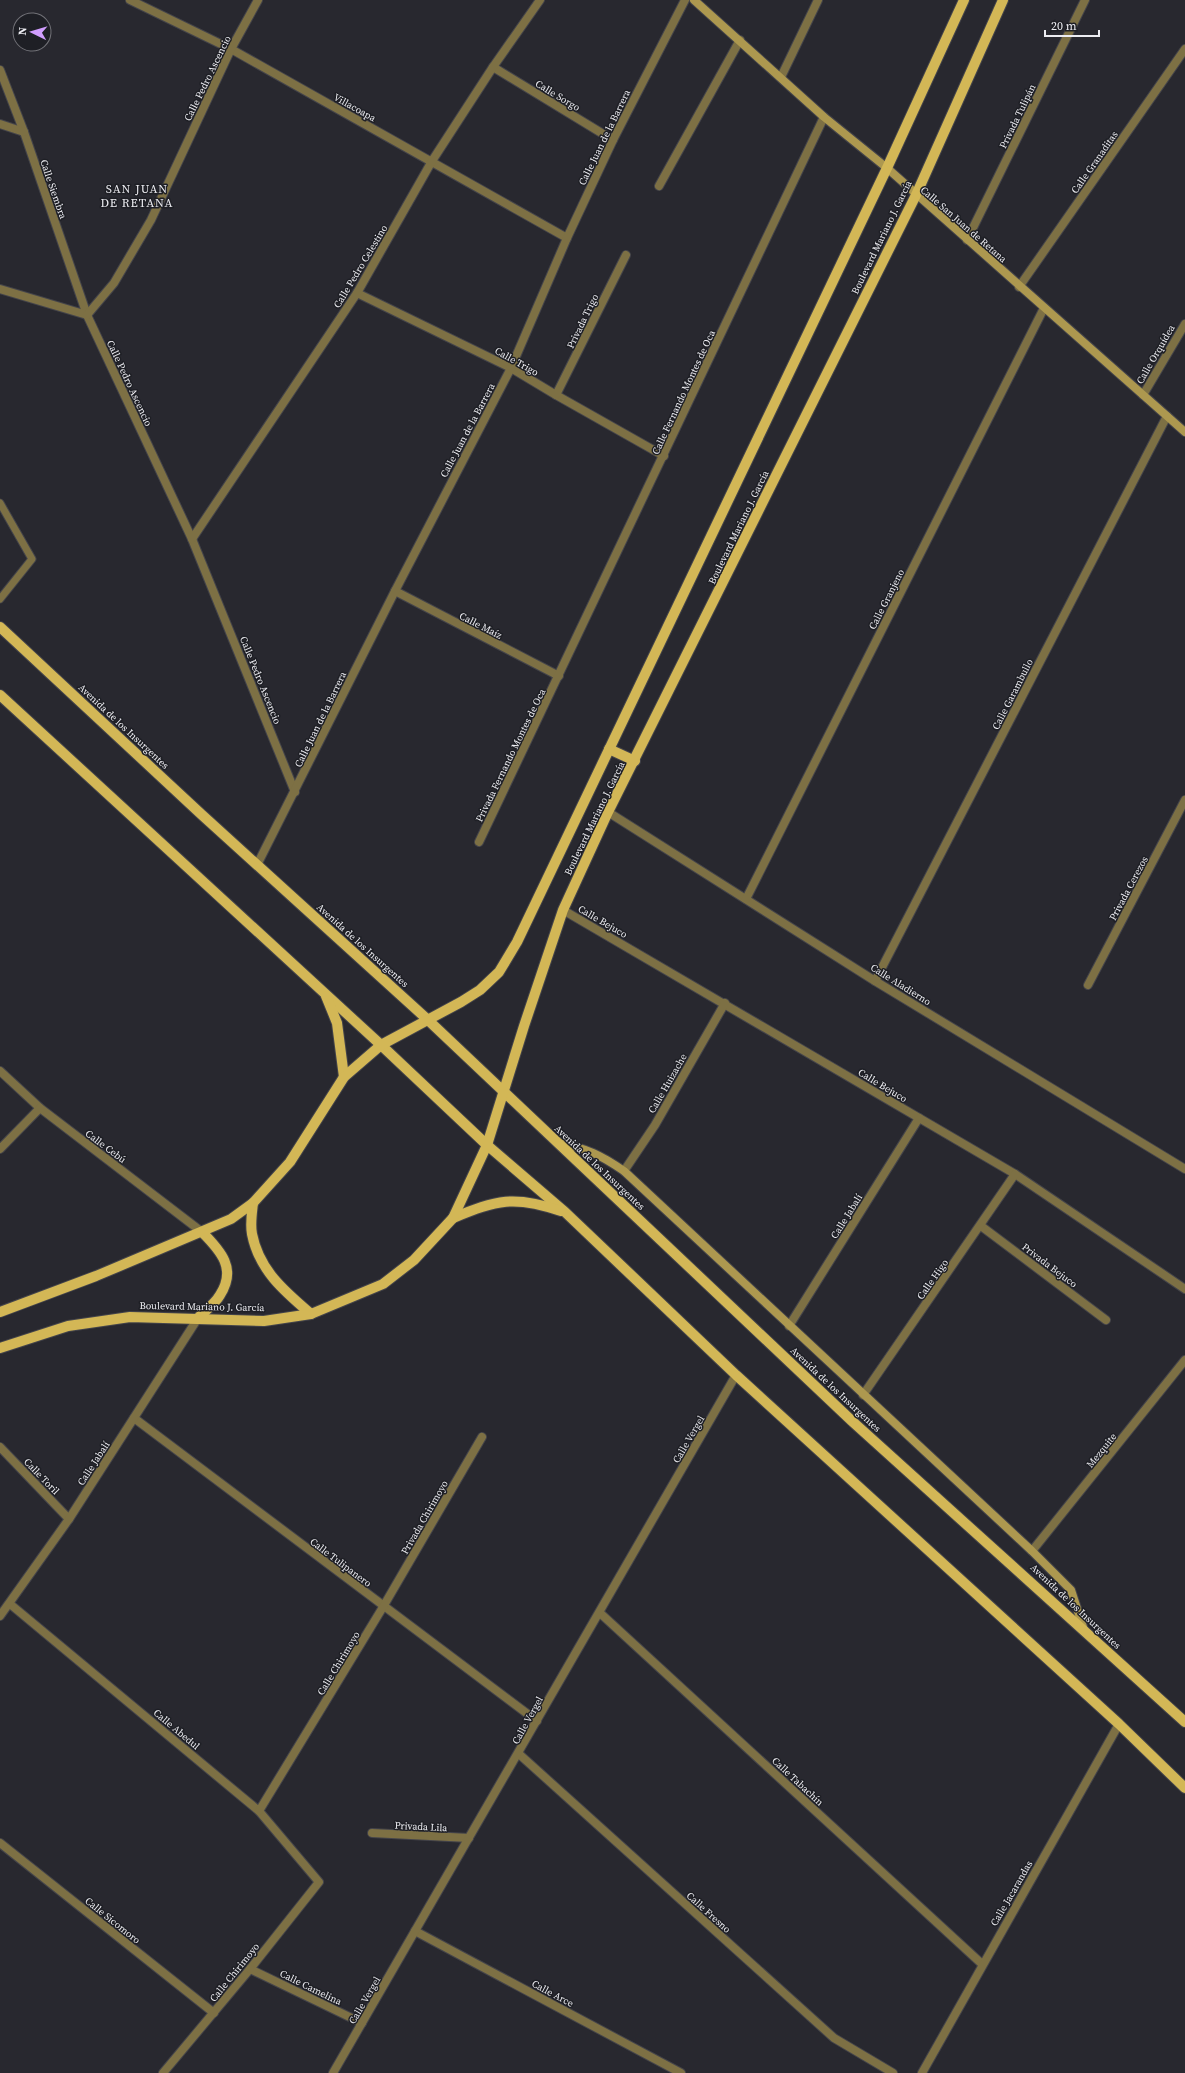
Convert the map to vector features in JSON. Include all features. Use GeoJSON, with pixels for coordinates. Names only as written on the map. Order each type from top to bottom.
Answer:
{"type":"FeatureCollection","features":[{"type":"Feature","properties":{"kind":"main road","name":"Boulevard Mariano J. García"},"geometry":{"type":"LineString","coordinates":[[0,1312],[96,1276],[231,1219],[253,1203],[290,1162],[344,1077],[381,1045],[468,998],[498,972],[517,942],[887,168],[964,0]]}},
{"type":"Feature","properties":{"kind":"main road","name":"Boulevard Mariano J. García"},"geometry":{"type":"LineString","coordinates":[[0,1348],[68,1326],[130,1317],[264,1320],[311,1314],[384,1284],[414,1260],[453,1218],[487,1145],[524,1026],[563,910],[608,812],[635,761],[916,195],[1003,0]]}},
{"type":"Feature","properties":{"kind":"main road","name":"Avenida de los Insurgentes"},"geometry":{"type":"LineString","coordinates":[[0,627],[257,865],[428,1020],[853,1422],[1185,1722]]}},
{"type":"Feature","properties":{"kind":"main road"},"geometry":{"type":"LineString","coordinates":[[0,695],[381,1045],[487,1145],[565,1212],[736,1375],[1119,1724],[1185,1788]]}},
{"type":"Feature","properties":{"kind":"main road"},"geometry":{"type":"LineString","coordinates":[[609,748],[635,761]]}},
{"type":"Feature","properties":{"kind":"main road"},"geometry":{"type":"LineString","coordinates":[[325,994],[337,1024],[344,1077]]}},
{"type":"Feature","properties":{"kind":"main road"},"geometry":{"type":"LineString","coordinates":[[453,1218],[484,1205],[505,1201],[533,1203],[565,1212]]}},
{"type":"Feature","properties":{"kind":"main road"},"geometry":{"type":"LineString","coordinates":[[253,1203],[252,1233],[262,1261],[273,1279],[311,1314]]}},
{"type":"Feature","properties":{"kind":"main road"},"geometry":{"type":"LineString","coordinates":[[198,1318],[220,1296],[226,1280],[227,1265],[219,1249],[202,1232]]}},
{"type":"Feature","properties":{"kind":"street","name":"Villacoapa"},"geometry":{"type":"LineString","coordinates":[[130,0],[232,49],[567,238]]}},
{"type":"Feature","properties":{"kind":"street","name":"Calle Pedro Ascencio"},"geometry":{"type":"LineString","coordinates":[[258,0],[232,49],[151,220],[114,283],[87,315],[192,539],[295,792]]}},
{"type":"Feature","properties":{"kind":"street","name":"Calle Pedro Celestino"},"geometry":{"type":"LineString","coordinates":[[192,539],[357,293],[432,161],[493,67],[540,0]]}},
{"type":"Feature","properties":{"kind":"street","name":"Calle Juan de la Barrera"},"geometry":{"type":"LineString","coordinates":[[257,865],[395,591],[512,368],[567,238],[613,140],[685,0]]}},
{"type":"Feature","properties":{"kind":"street","name":"Calle San Juan de Retana"},"geometry":{"type":"LineString","coordinates":[[694,0],[824,117],[887,168],[1019,287],[1185,432]]}},
{"type":"Feature","properties":{"kind":"street"},"geometry":{"type":"LineString","coordinates":[[781,77],[818,0]]}},
{"type":"Feature","properties":{"kind":"street","name":"Privada Tulipán"},"geometry":{"type":"LineString","coordinates":[[968,240],[1085,0]]}},
{"type":"Feature","properties":{"kind":"street"},"geometry":{"type":"LineString","coordinates":[[659,186],[740,40]]}},
{"type":"Feature","properties":{"kind":"street","name":"Calle Granaditas"},"geometry":{"type":"LineString","coordinates":[[1019,287],[1185,49]]}},
{"type":"Feature","properties":{"kind":"street","name":"Calle Sorgo"},"geometry":{"type":"LineString","coordinates":[[493,67],[613,140]]}},
{"type":"Feature","properties":{"kind":"street","name":"Calle Siembra"},"geometry":{"type":"LineString","coordinates":[[0,70],[24,132],[87,315]]}},
{"type":"Feature","properties":{"kind":"street","name":"Calle Fernando Montes de Oca"},"geometry":{"type":"LineString","coordinates":[[559,676],[824,117]]}},
{"type":"Feature","properties":{"kind":"street"},"geometry":{"type":"LineString","coordinates":[[0,124],[24,132]]}},
{"type":"Feature","properties":{"kind":"street","name":"Privada Trigo"},"geometry":{"type":"LineString","coordinates":[[556,396],[626,255]]}},
{"type":"Feature","properties":{"kind":"street"},"geometry":{"type":"LineString","coordinates":[[0,289],[87,315]]}},
{"type":"Feature","properties":{"kind":"street","name":"Calle Trigo"},"geometry":{"type":"LineString","coordinates":[[357,293],[512,368],[556,396],[664,456]]}},
{"type":"Feature","properties":{"kind":"street","name":"Calle Granjeno"},"geometry":{"type":"LineString","coordinates":[[746,899],[1044,308]]}},
{"type":"Feature","properties":{"kind":"street","name":"Calle Orquídea"},"geometry":{"type":"LineString","coordinates":[[1143,395],[1185,324]]}},
{"type":"Feature","properties":{"kind":"street","name":"Calle Garambullo"},"geometry":{"type":"LineString","coordinates":[[875,981],[1167,416]]}},
{"type":"Feature","properties":{"kind":"street","name":"Calle Maíz"},"geometry":{"type":"LineString","coordinates":[[395,591],[559,676]]}},
{"type":"Feature","properties":{"kind":"street","name":"Privada Fernando Montes de Oca"},"geometry":{"type":"LineString","coordinates":[[479,842],[559,676]]}},
{"type":"Feature","properties":{"kind":"street","name":"Privada Cerezos"},"geometry":{"type":"LineString","coordinates":[[1088,985],[1185,800]]}},
{"type":"Feature","properties":{"kind":"street","name":"Calle Aladierno"},"geometry":{"type":"LineString","coordinates":[[608,812],[875,981],[1185,1169]]}},
{"type":"Feature","properties":{"kind":"street","name":"Calle Bejuco"},"geometry":{"type":"LineString","coordinates":[[563,910],[725,1003],[1015,1174],[1185,1289]]}},
{"type":"Feature","properties":{"kind":"street","name":"Calle Huizache"},"geometry":{"type":"LineString","coordinates":[[624,1171],[655,1124],[725,1003]]}},
{"type":"Feature","properties":{"kind":"street","name":"Calle Cebú"},"geometry":{"type":"LineString","coordinates":[[0,1071],[40,1108],[202,1232]]}},
{"type":"Feature","properties":{"kind":"street"},"geometry":{"type":"LineString","coordinates":[[0,1149],[40,1108]]}},
{"type":"Feature","properties":{"kind":"street","name":"Calle Jabalí"},"geometry":{"type":"LineString","coordinates":[[789,1326],[919,1118]]}},
{"type":"Feature","properties":{"kind":"street"},"geometry":{"type":"LineString","coordinates":[[557,1143],[587,1149],[624,1171],[1032,1551],[1071,1590],[1084,1630]]}},
{"type":"Feature","properties":{"kind":"street","name":"Calle Higo"},"geometry":{"type":"LineString","coordinates":[[863,1395],[981,1226],[1015,1174]]}},
{"type":"Feature","properties":{"kind":"street","name":"Privada Bejuco"},"geometry":{"type":"LineString","coordinates":[[981,1226],[1106,1320]]}},
{"type":"Feature","properties":{"kind":"street","name":"Calle Jabalí"},"geometry":{"type":"LineString","coordinates":[[0,1616],[69,1519],[198,1318]]}},
{"type":"Feature","properties":{"kind":"street","name":"Mezquite"},"geometry":{"type":"LineString","coordinates":[[1032,1551],[1185,1360]]}},
{"type":"Feature","properties":{"kind":"street","name":"Calle Vergel"},"geometry":{"type":"LineString","coordinates":[[333,2073],[519,1754],[736,1375]]}},
{"type":"Feature","properties":{"kind":"street","name":"Calle Tulipanero"},"geometry":{"type":"LineString","coordinates":[[134,1418],[537,1722]]}},
{"type":"Feature","properties":{"kind":"street","name":"Privada Chirimoyo"},"geometry":{"type":"LineString","coordinates":[[384,1607],[482,1437]]}},
{"type":"Feature","properties":{"kind":"street","name":"Calle Toril"},"geometry":{"type":"LineString","coordinates":[[0,1447],[69,1519]]}},
{"type":"Feature","properties":{"kind":"street","name":"Calle Abedul"},"geometry":{"type":"LineString","coordinates":[[10,1604],[259,1811],[319,1882]]}},
{"type":"Feature","properties":{"kind":"street","name":"Calle Chirimoyo"},"geometry":{"type":"LineString","coordinates":[[259,1811],[384,1607]]}},
{"type":"Feature","properties":{"kind":"street","name":"Calle Tabachín"},"geometry":{"type":"LineString","coordinates":[[600,1613],[982,1964]]}},
{"type":"Feature","properties":{"kind":"street","name":"Calle Jacarandas"},"geometry":{"type":"LineString","coordinates":[[922,2073],[982,1964],[1119,1724]]}},
{"type":"Feature","properties":{"kind":"street","name":"Calle Fresno"},"geometry":{"type":"LineString","coordinates":[[519,1754],[834,2038],[893,2073]]}},
{"type":"Feature","properties":{"kind":"street","name":"Privada Lila"},"geometry":{"type":"LineString","coordinates":[[372,1834],[469,1838]]}},
{"type":"Feature","properties":{"kind":"street","name":"Calle Sicomoro"},"geometry":{"type":"LineString","coordinates":[[0,1843],[214,2013]]}},
{"type":"Feature","properties":{"kind":"street","name":"Calle Chirimoyo"},"geometry":{"type":"LineString","coordinates":[[163,2073],[250,1969],[319,1882]]}},
{"type":"Feature","properties":{"kind":"street","name":"Calle Arce"},"geometry":{"type":"LineString","coordinates":[[415,1931],[681,2073]]}},
{"type":"Feature","properties":{"kind":"street","name":"Calle Camelina"},"geometry":{"type":"LineString","coordinates":[[250,1969],[362,2023]]}},
{"type":"Feature","properties":{"kind":"lane"},"geometry":{"type":"LineString","coordinates":[[0,503],[32,559],[0,599]]}},
{"type":"Feature","properties":{"kind":"district","name":"SAN JUAN DE RETANA"},"geometry":{"type":"Point","coordinates":[137,196]}}]}
